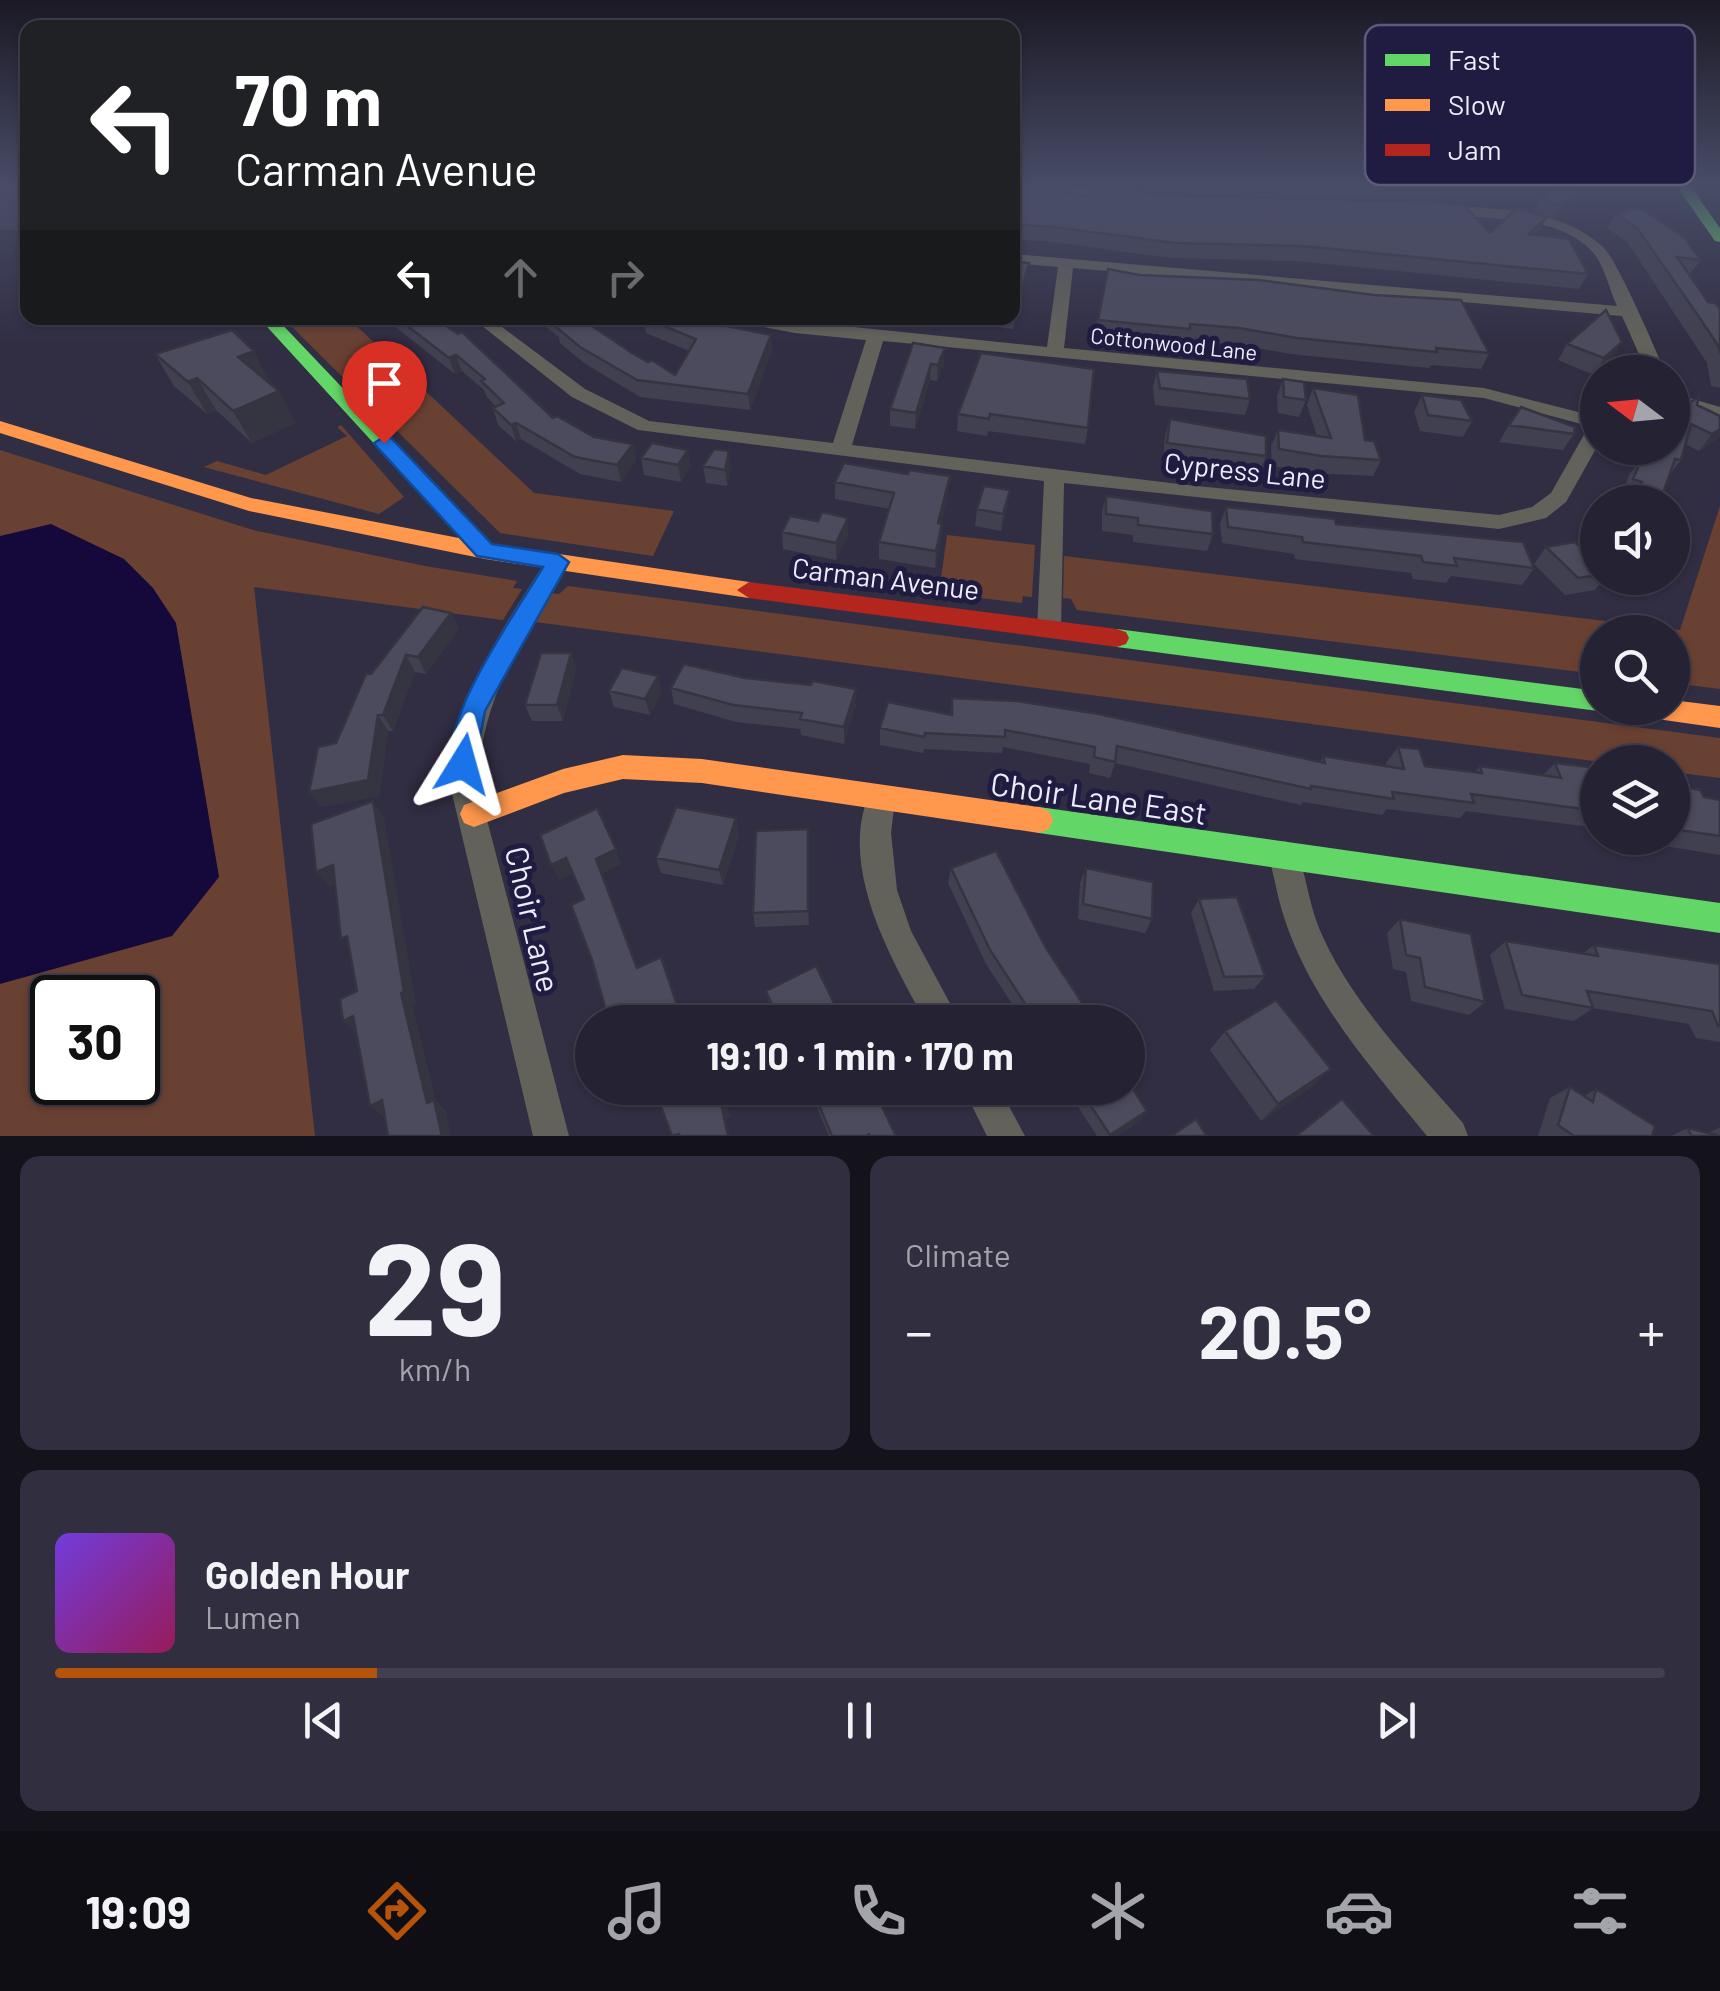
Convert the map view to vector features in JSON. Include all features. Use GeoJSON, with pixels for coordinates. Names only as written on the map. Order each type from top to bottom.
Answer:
{"type":"FeatureCollection","features":[{"type":"Feature","properties":{"kind":"main road"},"geometry":{"type":"LineString","coordinates":[[274,325],[485,551]]}},
{"type":"Feature","properties":{"kind":"main road","name":"Carman Avenue"},"geometry":{"type":"LineString","coordinates":[[0,427],[249,504],[485,551],[790,596],[1580,699]]}},
{"type":"Feature","properties":{"kind":"main road"},"geometry":{"type":"LineString","coordinates":[[1690,713],[1720,717]]}},
{"type":"Feature","properties":{"kind":"main road","name":"Choir Lane East"},"geometry":{"type":"LineString","coordinates":[[474,814],[562,781],[624,767],[702,771],[1720,918]]}},
{"type":"Feature","properties":{"kind":"street"},"geometry":{"type":"LineString","coordinates":[[1579,237],[1601,254],[1649,355]]}},
{"type":"Feature","properties":{"kind":"street"},"geometry":{"type":"LineString","coordinates":[[1020,259],[1630,312]]}},
{"type":"Feature","properties":{"kind":"street"},"geometry":{"type":"LineString","coordinates":[[1055,354],[1066,264]]}},
{"type":"Feature","properties":{"kind":"street","name":"Cypress Lane"},"geometry":{"type":"LineString","coordinates":[[489,325],[580,398],[606,413],[672,430],[1499,522],[1539,512],[1559,497],[1580,458]]}},
{"type":"Feature","properties":{"kind":"street","name":"Cottonwood Lane"},"geometry":{"type":"LineString","coordinates":[[780,325],[1484,394],[1518,399],[1580,419]]}},
{"type":"Feature","properties":{"kind":"street"},"geometry":{"type":"LineString","coordinates":[[841,449],[876,335]]}},
{"type":"Feature","properties":{"kind":"street"},"geometry":{"type":"LineString","coordinates":[[1690,404],[1720,413]]}},
{"type":"Feature","properties":{"kind":"street"},"geometry":{"type":"LineString","coordinates":[[1049,629],[1054,475]]}},
{"type":"Feature","properties":{"kind":"street","name":"Choir Lane"},"geometry":{"type":"LineString","coordinates":[[551,1136],[464,785],[463,764],[472,710],[558,562]]}},
{"type":"Feature","properties":{"kind":"street"},"geometry":{"type":"LineString","coordinates":[[880,799],[875,831],[877,874],[888,921],[935,1005]]}},
{"type":"Feature","properties":{"kind":"street"},"geometry":{"type":"LineString","coordinates":[[1284,855],[1290,898],[1335,995],[1450,1136]]}},
{"type":"Feature","properties":{"kind":"street"},"geometry":{"type":"LineString","coordinates":[[990,1105],[1007,1136]]}},
{"type":"Feature","properties":{"kind":"shaded area"},"geometry":{"type":"Polygon","coordinates":[[[290,325],[355,325],[534,493],[674,511],[653,556],[500,533],[290,325]]]}},
{"type":"Feature","properties":{"kind":"shaded area"},"geometry":{"type":"Polygon","coordinates":[[[341,425],[404,497],[379,514],[204,467],[217,461],[266,475],[347,436],[337,427],[341,425]]]}},
{"type":"Feature","properties":{"kind":"shaded area"},"geometry":{"type":"Polygon","coordinates":[[[0,450],[253,530],[517,581],[513,588],[522,589],[503,620],[254,587],[315,1136],[0,1136],[0,450]]]}},
{"type":"Feature","properties":{"kind":"shaded area"},"geometry":{"type":"Polygon","coordinates":[[[1720,506],[1720,689],[1690,685],[1690,615],[1685,615],[1720,506]]]}},
{"type":"Feature","properties":{"kind":"shaded area"},"geometry":{"type":"Polygon","coordinates":[[[51,524],[124,559],[153,588],[176,623],[219,877],[172,936],[0,984],[0,536],[51,524]]]}},
{"type":"Feature","properties":{"kind":"shaded area"},"geometry":{"type":"Polygon","coordinates":[[[947,535],[1035,545],[1032,597],[1023,596],[1022,603],[939,593],[947,535]]]}},
{"type":"Feature","properties":{"kind":"shaded area"},"geometry":{"type":"Polygon","coordinates":[[[1064,556],[1580,618],[1580,672],[1077,610],[1071,599],[1063,598],[1064,556]]]}},
{"type":"Feature","properties":{"kind":"shaded area"},"geometry":{"type":"Polygon","coordinates":[[[568,586],[1580,720],[1580,725],[1621,725],[1720,738],[1720,778],[1690,774],[1690,745],[1580,745],[1580,759],[535,622],[551,593],[559,594],[568,586]]]}},
{"type":"Feature","properties":{"kind":"building"},"geometry":{"type":"Polygon","coordinates":[[[1130,237],[1553,237],[1569,239],[1588,274],[1302,246],[1175,243],[1130,237]]]}},
{"type":"Feature","properties":{"kind":"building"},"geometry":{"type":"Polygon","coordinates":[[[1643,237],[1684,237],[1701,260],[1677,257],[1708,302],[1720,309],[1720,353],[1643,237]]]}},
{"type":"Feature","properties":{"kind":"building"},"geometry":{"type":"Polygon","coordinates":[[[1020,262],[1029,263],[1020,296],[1020,262]]]}},
{"type":"Feature","properties":{"kind":"building"},"geometry":{"type":"Polygon","coordinates":[[[1108,269],[1139,275],[1259,280],[1374,295],[1461,300],[1489,353],[1436,348],[1437,352],[1297,338],[1239,328],[1190,324],[1190,329],[1098,320],[1108,269]]]}},
{"type":"Feature","properties":{"kind":"building"},"geometry":{"type":"Polygon","coordinates":[[[1606,310],[1622,342],[1607,355],[1567,344],[1606,310]]]}},
{"type":"Feature","properties":{"kind":"building"},"geometry":{"type":"Polygon","coordinates":[[[406,325],[445,325],[458,334],[462,332],[553,418],[557,416],[594,437],[633,444],[617,465],[575,457],[516,423],[511,425],[493,408],[504,403],[481,381],[485,379],[456,355],[449,358],[406,325]]]}},
{"type":"Feature","properties":{"kind":"building"},"geometry":{"type":"Polygon","coordinates":[[[590,325],[675,375],[696,339],[661,325],[724,325],[771,335],[748,394],[637,380],[580,347],[556,327],[590,325]]]}},
{"type":"Feature","properties":{"kind":"building"},"geometry":{"type":"Polygon","coordinates":[[[232,330],[254,351],[238,357],[279,391],[233,411],[197,378],[188,382],[155,354],[232,330]]]}},
{"type":"Feature","properties":{"kind":"building"},"geometry":{"type":"Polygon","coordinates":[[[913,343],[945,348],[938,365],[931,364],[916,413],[890,409],[913,343]]]}},
{"type":"Feature","properties":{"kind":"building"},"geometry":{"type":"Polygon","coordinates":[[[981,353],[1094,369],[1088,428],[990,414],[989,419],[958,414],[981,353]]]}},
{"type":"Feature","properties":{"kind":"building"},"geometry":{"type":"Polygon","coordinates":[[[1157,371],[1247,379],[1250,399],[1160,388],[1157,371]]]}},
{"type":"Feature","properties":{"kind":"building"},"geometry":{"type":"Polygon","coordinates":[[[1283,379],[1304,382],[1306,400],[1284,397],[1283,379]]]}},
{"type":"Feature","properties":{"kind":"building"},"geometry":{"type":"Polygon","coordinates":[[[1313,388],[1358,395],[1365,440],[1374,441],[1381,460],[1279,449],[1278,430],[1331,438],[1313,388]]]}},
{"type":"Feature","properties":{"kind":"building"},"geometry":{"type":"Polygon","coordinates":[[[1422,395],[1461,400],[1472,421],[1428,415],[1422,395]]]}},
{"type":"Feature","properties":{"kind":"building"},"geometry":{"type":"Polygon","coordinates":[[[1699,397],[1697,405],[1720,416],[1720,429],[1712,434],[1691,424],[1690,428],[1690,402],[1699,397]]]}},
{"type":"Feature","properties":{"kind":"building"},"geometry":{"type":"Polygon","coordinates":[[[1521,407],[1575,427],[1574,434],[1509,425],[1521,407]]]}},
{"type":"Feature","properties":{"kind":"building"},"geometry":{"type":"Polygon","coordinates":[[[1170,419],[1266,436],[1266,456],[1167,443],[1170,419]]]}},
{"type":"Feature","properties":{"kind":"building"},"geometry":{"type":"Polygon","coordinates":[[[652,443],[688,450],[678,465],[641,458],[652,443]]]}},
{"type":"Feature","properties":{"kind":"building"},"geometry":{"type":"Polygon","coordinates":[[[714,449],[729,451],[725,470],[703,466],[714,449]]]}},
{"type":"Feature","properties":{"kind":"building"},"geometry":{"type":"Polygon","coordinates":[[[844,463],[908,474],[909,470],[950,476],[938,523],[942,524],[936,551],[879,542],[894,493],[835,482],[844,463]]]}},
{"type":"Feature","properties":{"kind":"building"},"geometry":{"type":"Polygon","coordinates":[[[1639,465],[1673,465],[1666,485],[1641,485],[1642,482],[1633,479],[1639,465]]]}},
{"type":"Feature","properties":{"kind":"building"},"geometry":{"type":"Polygon","coordinates":[[[984,486],[1010,490],[1003,514],[977,509],[984,486]]]}},
{"type":"Feature","properties":{"kind":"building"},"geometry":{"type":"Polygon","coordinates":[[[1106,496],[1212,511],[1213,534],[1138,525],[1138,518],[1106,514],[1106,496]]]}},
{"type":"Feature","properties":{"kind":"building"},"geometry":{"type":"Polygon","coordinates":[[[1226,507],[1335,519],[1336,524],[1523,542],[1534,568],[1454,558],[1457,566],[1423,562],[1421,556],[1303,542],[1302,537],[1228,527],[1226,507]]]}},
{"type":"Feature","properties":{"kind":"building"},"geometry":{"type":"Polygon","coordinates":[[[822,512],[848,518],[836,543],[782,532],[790,516],[818,521],[822,512]]]}},
{"type":"Feature","properties":{"kind":"building"},"geometry":{"type":"Polygon","coordinates":[[[1575,542],[1580,547],[1580,578],[1578,578],[1546,547],[1575,542]]]}},
{"type":"Feature","properties":{"kind":"building"},"geometry":{"type":"Polygon","coordinates":[[[423,607],[451,613],[418,657],[406,655],[383,715],[378,715],[368,780],[309,792],[318,747],[336,743],[366,674],[371,674],[423,607]]]}},
{"type":"Feature","properties":{"kind":"building"},"geometry":{"type":"Polygon","coordinates":[[[541,653],[571,653],[557,705],[525,705],[541,653]]]}},
{"type":"Feature","properties":{"kind":"building"},"geometry":{"type":"Polygon","coordinates":[[[684,664],[745,678],[811,685],[813,681],[856,689],[844,727],[800,719],[802,713],[733,705],[671,688],[684,664]]]}},
{"type":"Feature","properties":{"kind":"building"},"geometry":{"type":"Polygon","coordinates":[[[622,668],[658,676],[645,699],[609,691],[622,668]]]}},
{"type":"Feature","properties":{"kind":"building"},"geometry":{"type":"Polygon","coordinates":[[[952,698],[1017,701],[1099,714],[1325,763],[1323,756],[1404,769],[1398,747],[1419,749],[1425,766],[1482,773],[1480,766],[1561,778],[1555,763],[1580,766],[1580,809],[1471,794],[1474,803],[1392,792],[1394,799],[1311,789],[1117,746],[1115,762],[1094,757],[1095,747],[1005,730],[1005,737],[925,733],[924,737],[880,728],[888,702],[952,715],[952,698]]]}},
{"type":"Feature","properties":{"kind":"building"},"geometry":{"type":"Polygon","coordinates":[[[1690,788],[1700,790],[1704,797],[1720,800],[1720,836],[1690,832],[1690,788]]]}},
{"type":"Feature","properties":{"kind":"building"},"geometry":{"type":"Polygon","coordinates":[[[373,801],[404,992],[401,993],[427,1103],[434,1100],[442,1136],[388,1136],[382,1100],[370,1106],[353,1016],[343,1021],[340,999],[357,991],[347,936],[341,939],[333,865],[316,872],[311,824],[373,801]]]}},
{"type":"Feature","properties":{"kind":"building"},"geometry":{"type":"Polygon","coordinates":[[[676,807],[736,818],[719,870],[656,858],[676,807]]]}},
{"type":"Feature","properties":{"kind":"building"},"geometry":{"type":"Polygon","coordinates":[[[597,808],[616,849],[596,859],[637,968],[661,957],[677,1005],[604,1005],[571,905],[584,899],[566,858],[551,865],[540,835],[597,808]]]}},
{"type":"Feature","properties":{"kind":"building"},"geometry":{"type":"Polygon","coordinates":[[[808,829],[808,911],[753,913],[756,831],[808,829]]]}},
{"type":"Feature","properties":{"kind":"building"},"geometry":{"type":"Polygon","coordinates":[[[996,851],[1046,948],[1084,1005],[1026,1005],[990,950],[951,868],[996,851]]]}},
{"type":"Feature","properties":{"kind":"building"},"geometry":{"type":"Polygon","coordinates":[[[1086,868],[1153,882],[1152,919],[1083,904],[1086,868]]]}},
{"type":"Feature","properties":{"kind":"building"},"geometry":{"type":"Polygon","coordinates":[[[1237,897],[1265,976],[1224,977],[1199,899],[1237,897]]]}},
{"type":"Feature","properties":{"kind":"building"},"geometry":{"type":"Polygon","coordinates":[[[1400,919],[1471,934],[1485,1002],[1425,987],[1420,958],[1406,955],[1400,919]]]}},
{"type":"Feature","properties":{"kind":"building"},"geometry":{"type":"Polygon","coordinates":[[[1506,941],[1598,956],[1594,945],[1720,964],[1720,1026],[1712,1011],[1587,991],[1593,1008],[1522,995],[1506,941]]]}},
{"type":"Feature","properties":{"kind":"building"},"geometry":{"type":"Polygon","coordinates":[[[816,966],[835,1005],[772,1005],[766,991],[816,966]]]}},
{"type":"Feature","properties":{"kind":"building"},"geometry":{"type":"Polygon","coordinates":[[[1276,1000],[1331,1069],[1278,1104],[1225,1031],[1276,1000]]]}},
{"type":"Feature","properties":{"kind":"building"},"geometry":{"type":"Polygon","coordinates":[[[1570,1087],[1593,1102],[1596,1089],[1655,1126],[1652,1136],[1574,1136],[1558,1125],[1570,1087]]]}},
{"type":"Feature","properties":{"kind":"building"},"geometry":{"type":"Polygon","coordinates":[[[1342,1099],[1374,1136],[1298,1134],[1342,1099]]]}},
{"type":"Feature","properties":{"kind":"building"},"geometry":{"type":"Polygon","coordinates":[[[660,1105],[727,1105],[722,1108],[728,1136],[672,1136],[660,1105]]]}},
{"type":"Feature","properties":{"kind":"building"},"geometry":{"type":"Polygon","coordinates":[[[819,1105],[881,1105],[896,1136],[869,1134],[832,1136],[819,1105]]]}},
{"type":"Feature","properties":{"kind":"building"},"geometry":{"type":"Polygon","coordinates":[[[1090,1105],[1143,1105],[1147,1111],[1110,1135],[1090,1105]]]}},
{"type":"Feature","properties":{"kind":"building"},"geometry":{"type":"Polygon","coordinates":[[[1196,1119],[1207,1136],[1171,1136],[1196,1119]]]}},
{"type":"Feature","properties":{"kind":"building"},"geometry":{"type":"Polygon","coordinates":[[[1688,1128],[1720,1136],[1691,1136],[1688,1128]]]}},
{"type":"Feature","properties":{"kind":"traffic: fast"},"geometry":{"type":"LineString","coordinates":[[274,325],[485,551]]}},
{"type":"Feature","properties":{"kind":"traffic: fast"},"geometry":{"type":"LineString","coordinates":[[1117,638],[1580,699]]}},
{"type":"Feature","properties":{"kind":"traffic: fast"},"geometry":{"type":"LineString","coordinates":[[1039,820],[1720,918]]}},
{"type":"Feature","properties":{"kind":"traffic: slow"},"geometry":{"type":"LineString","coordinates":[[0,427],[249,504],[485,551],[749,590]]}},
{"type":"Feature","properties":{"kind":"traffic: slow"},"geometry":{"type":"LineString","coordinates":[[1690,713],[1720,717]]}},
{"type":"Feature","properties":{"kind":"traffic: slow"},"geometry":{"type":"LineString","coordinates":[[474,814],[563,781],[623,767],[702,771],[1039,820]]}},
{"type":"Feature","properties":{"kind":"traffic: jam"},"geometry":{"type":"LineString","coordinates":[[749,590],[1117,638]]}},
{"type":"Feature","properties":{"kind":"route"},"geometry":{"type":"LineString","coordinates":[[384,443],[485,551],[558,562],[496,662],[472,710],[463,764]]}}]}
